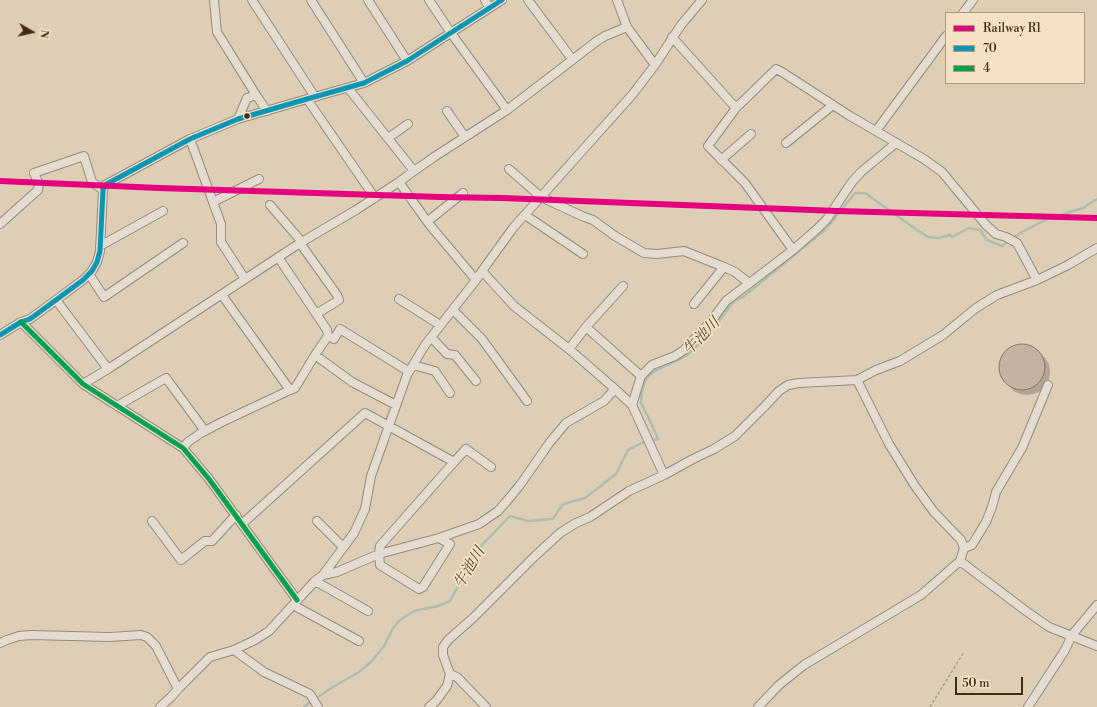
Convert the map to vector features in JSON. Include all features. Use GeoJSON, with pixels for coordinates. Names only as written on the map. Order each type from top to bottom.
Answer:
{"type":"FeatureCollection","features":[{"type":"Feature","properties":{"kind":"street"},"geometry":{"type":"LineString","coordinates":[[214,0],[217,32],[267,111]]}},
{"type":"Feature","properties":{"kind":"street"},"geometry":{"type":"LineString","coordinates":[[252,0],[311,98],[375,198]]}},
{"type":"Feature","properties":{"kind":"street"},"geometry":{"type":"LineString","coordinates":[[311,0],[364,83]]}},
{"type":"Feature","properties":{"kind":"street"},"geometry":{"type":"LineString","coordinates":[[368,0],[407,61]]}},
{"type":"Feature","properties":{"kind":"street"},"geometry":{"type":"LineString","coordinates":[[429,0],[506,110]]}},
{"type":"Feature","properties":{"kind":"street"},"geometry":{"type":"LineString","coordinates":[[485,0],[489,7]]}},
{"type":"Feature","properties":{"kind":"street"},"geometry":{"type":"LineString","coordinates":[[1,332],[30,319],[84,280],[92,270],[97,262],[100,252],[103,190],[105,185],[190,140],[238,119],[364,83],[407,61],[502,0]]}},
{"type":"Feature","properties":{"kind":"street"},"geometry":{"type":"LineString","coordinates":[[528,0],[572,59]]}},
{"type":"Feature","properties":{"kind":"street"},"geometry":{"type":"LineString","coordinates":[[617,0],[627,27],[655,65]]}},
{"type":"Feature","properties":{"kind":"street"},"geometry":{"type":"LineString","coordinates":[[160,707],[172,697],[210,657],[234,650],[255,640],[269,631],[295,602],[323,575],[354,533],[365,509],[371,476],[396,405],[410,368],[425,345],[476,280],[513,228],[632,95],[655,65],[681,24],[702,0]]}},
{"type":"Feature","properties":{"kind":"street"},"geometry":{"type":"LineString","coordinates":[[964,12],[973,0]]}},
{"type":"Feature","properties":{"kind":"street"},"geometry":{"type":"LineString","coordinates":[[82,384],[108,369],[278,257],[375,198],[414,170],[506,110],[597,41],[627,27]]}},
{"type":"Feature","properties":{"kind":"street"},"geometry":{"type":"LineString","coordinates":[[672,37],[736,108]]}},
{"type":"Feature","properties":{"kind":"street"},"geometry":{"type":"LineString","coordinates":[[876,131],[945,37]]}},
{"type":"Feature","properties":{"kind":"street"},"geometry":{"type":"LineString","coordinates":[[793,250],[745,183],[708,146],[736,108],[776,69],[924,159],[942,172],[986,225],[996,234],[1017,243],[1037,280]]}},
{"type":"Feature","properties":{"kind":"street"},"geometry":{"type":"LineString","coordinates":[[348,88],[414,170]]}},
{"type":"Feature","properties":{"kind":"street"},"geometry":{"type":"LineString","coordinates":[[238,119],[248,98],[256,95]]}},
{"type":"Feature","properties":{"kind":"street"},"geometry":{"type":"LineString","coordinates":[[786,143],[833,105]]}},
{"type":"Feature","properties":{"kind":"street"},"geometry":{"type":"LineString","coordinates":[[448,111],[465,136]]}},
{"type":"Feature","properties":{"kind":"street"},"geometry":{"type":"LineString","coordinates":[[388,138],[408,124]]}},
{"type":"Feature","properties":{"kind":"street"},"geometry":{"type":"LineString","coordinates":[[721,160],[751,134]]}},
{"type":"Feature","properties":{"kind":"street"},"geometry":{"type":"LineString","coordinates":[[190,140],[221,224],[221,242],[245,279]]}},
{"type":"Feature","properties":{"kind":"street"},"geometry":{"type":"LineString","coordinates":[[632,405],[641,376],[652,365],[675,356],[684,350],[708,325],[726,300],[793,250],[817,229],[827,219],[852,182],[861,172],[896,143]]}},
{"type":"Feature","properties":{"kind":"street"},"geometry":{"type":"LineString","coordinates":[[0,212],[3,222],[38,190],[39,184],[34,173],[84,156],[92,182],[103,190]]}},
{"type":"Feature","properties":{"kind":"street"},"geometry":{"type":"LineString","coordinates":[[509,169],[541,197],[593,220],[615,236],[644,253],[657,254],[684,251],[735,272],[749,283]]}},
{"type":"Feature","properties":{"kind":"street"},"geometry":{"type":"LineString","coordinates":[[213,202],[258,179]]}},
{"type":"Feature","properties":{"kind":"street"},"geometry":{"type":"LineString","coordinates":[[399,182],[428,221],[476,280]]}},
{"type":"Feature","properties":{"kind":"street"},"geometry":{"type":"LineString","coordinates":[[428,221],[463,193]]}},
{"type":"Feature","properties":{"kind":"street"},"geometry":{"type":"LineString","coordinates":[[270,206],[301,243],[337,295],[339,300],[316,314]]}},
{"type":"Feature","properties":{"kind":"street"},"geometry":{"type":"LineString","coordinates":[[100,246],[163,211]]}},
{"type":"Feature","properties":{"kind":"street"},"geometry":{"type":"LineString","coordinates":[[525,215],[583,254]]}},
{"type":"Feature","properties":{"kind":"street"},"geometry":{"type":"LineString","coordinates":[[89,274],[104,297],[183,242]]}},
{"type":"Feature","properties":{"kind":"street"},"geometry":{"type":"LineString","coordinates":[[429,707],[436,701],[447,686],[450,674],[443,655],[443,647],[448,640],[484,608],[544,548],[576,523],[590,517],[629,491],[664,475],[714,449],[735,436],[779,391],[788,385],[857,380],[876,370],[900,361],[918,352],[943,336],[976,308],[997,295],[1037,280],[1068,266],[1097,248]]}},
{"type":"Feature","properties":{"kind":"street"},"geometry":{"type":"LineString","coordinates":[[183,448],[188,442],[205,431],[295,388],[328,336],[327,330],[278,257]]}},
{"type":"Feature","properties":{"kind":"street"},"geometry":{"type":"LineString","coordinates":[[694,304],[724,267]]}},
{"type":"Feature","properties":{"kind":"street"},"geometry":{"type":"LineString","coordinates":[[482,271],[514,306],[569,349],[632,405],[664,475]]}},
{"type":"Feature","properties":{"kind":"street"},"geometry":{"type":"LineString","coordinates":[[569,349],[586,327],[623,286]]}},
{"type":"Feature","properties":{"kind":"street"},"geometry":{"type":"LineString","coordinates":[[222,295],[290,390]]}},
{"type":"Feature","properties":{"kind":"street"},"geometry":{"type":"LineString","coordinates":[[399,299],[440,325]]}},
{"type":"Feature","properties":{"kind":"street"},"geometry":{"type":"LineString","coordinates":[[56,300],[108,369]]}},
{"type":"Feature","properties":{"kind":"street"},"geometry":{"type":"LineString","coordinates":[[453,310],[482,339],[527,401]]}},
{"type":"Feature","properties":{"kind":"street"},"geometry":{"type":"LineString","coordinates":[[21,322],[82,384],[183,448],[209,478],[236,515],[295,602],[359,641]]}},
{"type":"Feature","properties":{"kind":"street"},"geometry":{"type":"LineString","coordinates":[[586,327],[641,376]]}},
{"type":"Feature","properties":{"kind":"street"},"geometry":{"type":"LineString","coordinates":[[328,336],[334,339],[340,329],[410,368],[435,371],[450,393]]}},
{"type":"Feature","properties":{"kind":"street"},"geometry":{"type":"LineString","coordinates":[[431,337],[447,354],[455,355],[476,381]]}},
{"type":"Feature","properties":{"kind":"street"},"geometry":{"type":"LineString","coordinates":[[315,355],[352,382],[396,405]]}},
{"type":"Feature","properties":{"kind":"street"},"geometry":{"type":"LineString","coordinates":[[118,406],[166,378],[205,431]]}},
{"type":"Feature","properties":{"kind":"street"},"geometry":{"type":"LineString","coordinates":[[758,707],[779,685],[804,665],[922,595],[960,560],[964,548],[961,540],[934,512],[915,486],[889,444],[857,380]]}},
{"type":"Feature","properties":{"kind":"street"},"geometry":{"type":"LineString","coordinates":[[964,548],[972,545],[986,522],[996,492],[1022,448],[1048,385]]}},
{"type":"Feature","properties":{"kind":"street"},"geometry":{"type":"LineString","coordinates":[[323,575],[336,572],[379,554],[440,538],[480,524],[498,511],[520,485],[550,442],[566,423],[604,401],[615,389]]}},
{"type":"Feature","properties":{"kind":"street"},"geometry":{"type":"LineString","coordinates":[[242,524],[365,413],[454,462]]}},
{"type":"Feature","properties":{"kind":"street"},"geometry":{"type":"LineString","coordinates":[[440,538],[450,544],[423,587],[419,588],[380,565],[380,546],[466,449],[492,467]]}},
{"type":"Feature","properties":{"kind":"street"},"geometry":{"type":"LineString","coordinates":[[152,521],[181,560],[205,541],[212,541],[236,515]]}},
{"type":"Feature","properties":{"kind":"street"},"geometry":{"type":"LineString","coordinates":[[317,521],[343,547]]}},
{"type":"Feature","properties":{"kind":"street"},"geometry":{"type":"LineString","coordinates":[[960,560],[1049,627],[1097,646]]}},
{"type":"Feature","properties":{"kind":"street"},"geometry":{"type":"LineString","coordinates":[[315,582],[368,612]]}},
{"type":"Feature","properties":{"kind":"street"},"geometry":{"type":"LineString","coordinates":[[1028,707],[1065,650],[1072,635],[1097,605]]}},
{"type":"Feature","properties":{"kind":"street"},"geometry":{"type":"LineString","coordinates":[[0,643],[19,636],[30,635],[110,637],[141,635],[147,637],[156,646],[178,689]]}},
{"type":"Feature","properties":{"kind":"street"},"geometry":{"type":"LineString","coordinates":[[234,650],[264,672],[310,694],[318,707]]}},
{"type":"Feature","properties":{"kind":"street"},"geometry":{"type":"LineString","coordinates":[[450,674],[457,677],[486,707]]}},
{"type":"Feature","properties":{"kind":"path"},"geometry":{"type":"LineString","coordinates":[[930,707],[964,652]]}},
{"type":"Feature","properties":{"kind":"building"},"geometry":{"type":"Polygon","coordinates":[[[1027,344],[1039,350],[1044,358],[1044,376],[1039,384],[1031,389],[1017,390],[1005,384],[1000,376],[999,362],[1005,350],[1013,345],[1027,344]]]}},
{"type":"Feature","properties":{"kind":"waterway","name":"牛池川"},"geometry":{"type":"LineString","coordinates":[[304,707],[333,687],[359,672],[371,662],[384,646],[393,628],[401,619],[414,611],[438,606],[450,601],[470,563],[481,546],[510,516],[528,521],[553,519],[563,504],[585,498],[616,474],[628,450],[642,443],[658,439],[641,403],[642,389],[646,379],[653,372],[686,356],[705,338],[733,302],[743,297],[825,230],[855,193],[865,193],[928,237],[939,238],[950,235],[952,237],[969,228],[980,230],[987,240],[1002,246],[1009,241]]}},
{"type":"Feature","properties":{"kind":"waterway","name":"牛池川"},"geometry":{"type":"LineString","coordinates":[[1013,238],[1047,219],[1083,208],[1097,199]]}},
{"type":"Feature","properties":{"kind":"rail line","name":"R1"},"geometry":{"type":"LineString","coordinates":[[0,181],[159,188],[502,198],[837,211],[1097,218]]}},
{"type":"Feature","properties":{"kind":"transit line","name":"70"},"geometry":{"type":"LineString","coordinates":[[0,335],[21,322],[30,319],[83,280],[92,271],[97,262],[100,251],[103,190],[105,185],[190,139],[238,119],[364,83],[407,61],[502,0]]}},
{"type":"Feature","properties":{"kind":"transit line","name":"4"},"geometry":{"type":"LineString","coordinates":[[21,322],[83,384],[183,448],[209,479],[297,600]]}}]}
